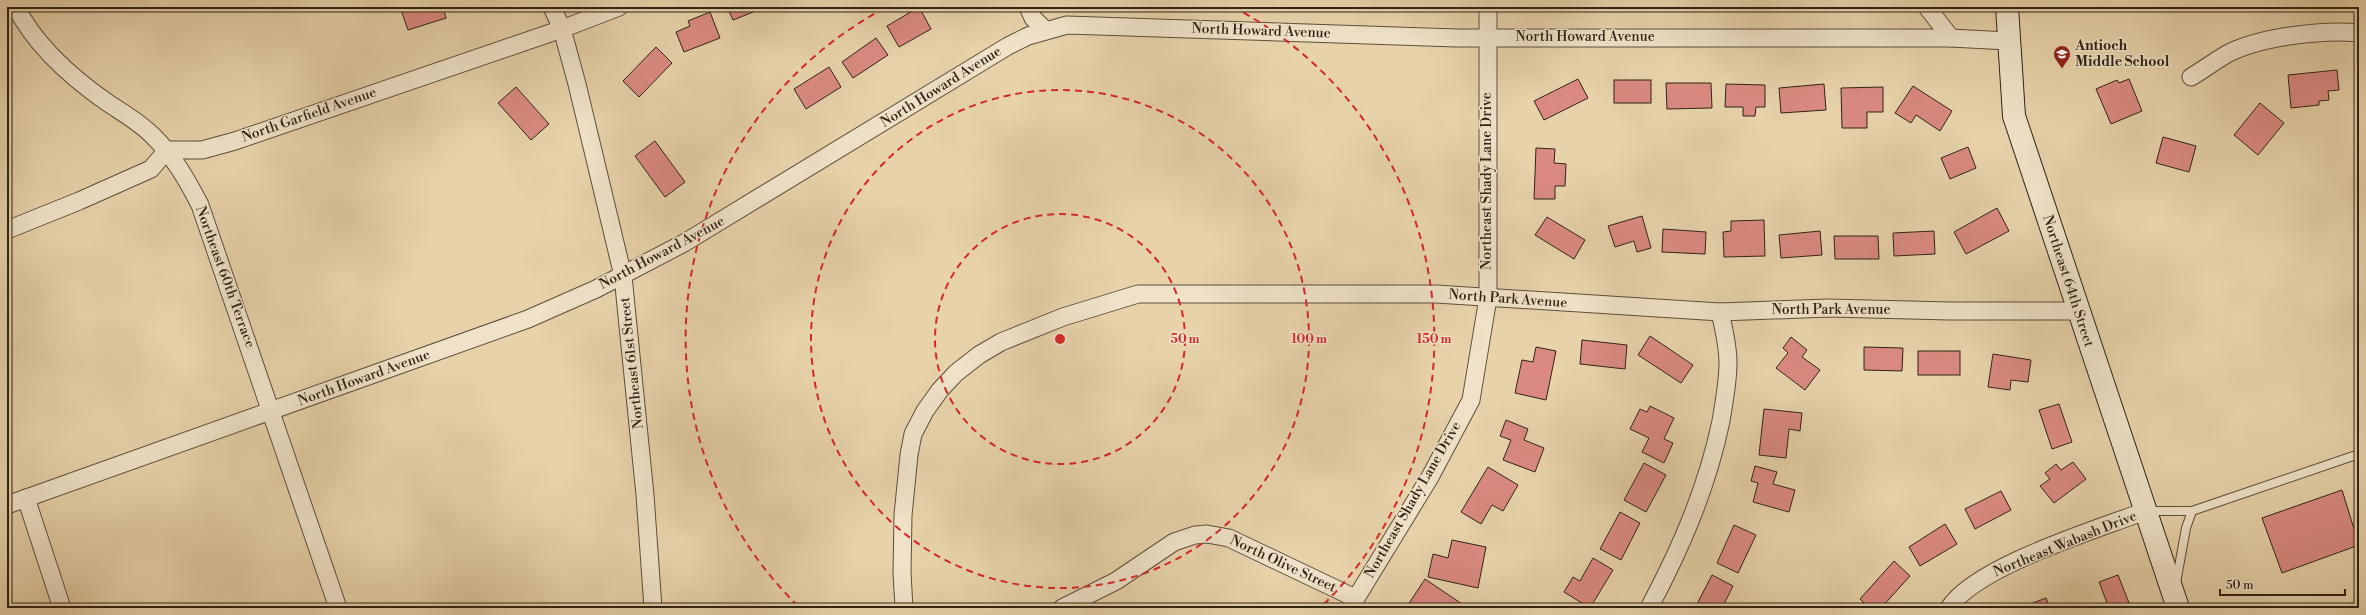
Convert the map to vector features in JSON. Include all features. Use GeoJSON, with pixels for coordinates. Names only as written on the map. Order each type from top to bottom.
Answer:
{"type":"FeatureCollection","features":[{"type":"Feature","properties":{"kind":"street","name":"Northeast 60th Terrace"},"geometry":{"type":"LineString","coordinates":[[16,7],[50,56],[94,92],[127,114],[167,150],[186,176],[200,205],[338,608]]}},
{"type":"Feature","properties":{"kind":"street","name":"Northeast 61st Street"},"geometry":{"type":"LineString","coordinates":[[552,7],[562,29],[623,276],[645,495],[653,608]]}},
{"type":"Feature","properties":{"kind":"street","name":"North Garfield Avenue"},"geometry":{"type":"LineString","coordinates":[[167,150],[202,150],[235,140],[562,29],[619,7]]}},
{"type":"Feature","properties":{"kind":"street"},"geometry":{"type":"LineString","coordinates":[[1028,7],[1033,18],[1045,30]]}},
{"type":"Feature","properties":{"kind":"street","name":"Northeast Shady Lane Drive"},"geometry":{"type":"LineString","coordinates":[[1352,603],[1430,476],[1471,400],[1488,298],[1488,7]]}},
{"type":"Feature","properties":{"kind":"street"},"geometry":{"type":"LineString","coordinates":[[1927,7],[1952,38],[2008,41]]}},
{"type":"Feature","properties":{"kind":"street","name":"Northeast 64th Street"},"geometry":{"type":"LineString","coordinates":[[2007,7],[2014,116],[2077,311],[2176,602]]}},
{"type":"Feature","properties":{"kind":"street","name":"North Howard Avenue"},"geometry":{"type":"LineString","coordinates":[[7,505],[272,412],[528,319],[623,276],[684,244],[745,208],[1008,46],[1045,30],[1067,25],[1457,38],[1952,38]]}},
{"type":"Feature","properties":{"kind":"street"},"geometry":{"type":"LineString","coordinates":[[2191,78],[2228,54],[2257,44],[2296,36],[2337,31],[2359,33]]}},
{"type":"Feature","properties":{"kind":"street"},"geometry":{"type":"LineString","coordinates":[[7,230],[79,201],[150,169],[167,150]]}},
{"type":"Feature","properties":{"kind":"street","name":"North Park Avenue"},"geometry":{"type":"LineString","coordinates":[[904,608],[902,573],[904,515],[909,455],[913,434],[925,411],[956,373],[979,355],[1001,342],[1063,317],[1138,294],[1436,294],[1720,312],[1829,308],[1950,311],[2077,311]]}},
{"type":"Feature","properties":{"kind":"street"},"geometry":{"type":"LineString","coordinates":[[1649,608],[1677,555],[1693,518],[1717,440],[1725,400],[1728,364],[1726,340],[1720,312]]}},
{"type":"Feature","properties":{"kind":"street"},"geometry":{"type":"LineString","coordinates":[[26,498],[62,608]]}},
{"type":"Feature","properties":{"kind":"street","name":"Northeast Wabash Drive"},"geometry":{"type":"LineString","coordinates":[[1948,608],[1968,589],[1987,576],[2017,561],[2145,511]]}},
{"type":"Feature","properties":{"kind":"street","name":"North Olive Street"},"geometry":{"type":"LineString","coordinates":[[1062,608],[1116,581],[1174,542],[1207,534],[1229,538],[1352,603]]}},
{"type":"Feature","properties":{"kind":"lane"},"geometry":{"type":"LineString","coordinates":[[2145,511],[2192,511],[2359,454]]}},
{"type":"Feature","properties":{"kind":"lane"},"geometry":{"type":"LineString","coordinates":[[2176,602],[2186,528],[2192,511]]}},
{"type":"Feature","properties":{"kind":"building"},"geometry":{"type":"Polygon","coordinates":[[[409,7],[443,7],[446,18],[408,30],[401,10],[409,7]]]}},
{"type":"Feature","properties":{"kind":"building"},"geometry":{"type":"Polygon","coordinates":[[[727,7],[766,7],[733,20],[727,7]]]}},
{"type":"Feature","properties":{"kind":"building"},"geometry":{"type":"Polygon","coordinates":[[[919,7],[931,29],[899,47],[887,26],[919,7]]]}},
{"type":"Feature","properties":{"kind":"building"},"geometry":{"type":"Polygon","coordinates":[[[710,12],[720,38],[684,52],[676,32],[690,26],[688,21],[710,12]]]}},
{"type":"Feature","properties":{"kind":"building"},"geometry":{"type":"Polygon","coordinates":[[[876,38],[888,55],[853,78],[842,62],[876,38]]]}},
{"type":"Feature","properties":{"kind":"building"},"geometry":{"type":"Polygon","coordinates":[[[656,47],[672,63],[639,97],[623,81],[656,47]]]}},
{"type":"Feature","properties":{"kind":"building"},"geometry":{"type":"Polygon","coordinates":[[[829,67],[841,87],[806,109],[794,89],[829,67]]]}},
{"type":"Feature","properties":{"kind":"building"},"geometry":{"type":"Polygon","coordinates":[[[2337,70],[2339,90],[2328,91],[2329,100],[2319,101],[2319,105],[2291,108],[2288,75],[2337,70]]]}},
{"type":"Feature","properties":{"kind":"building"},"geometry":{"type":"Polygon","coordinates":[[[1578,79],[1588,98],[1544,120],[1534,101],[1578,79]]]}},
{"type":"Feature","properties":{"kind":"building"},"geometry":{"type":"Polygon","coordinates":[[[2129,79],[2142,111],[2111,124],[2096,89],[2117,80],[2119,83],[2129,79]]]}},
{"type":"Feature","properties":{"kind":"building"},"geometry":{"type":"Polygon","coordinates":[[[1614,80],[1651,80],[1651,103],[1614,103],[1614,80]]]}},
{"type":"Feature","properties":{"kind":"building"},"geometry":{"type":"Polygon","coordinates":[[[1666,83],[1711,83],[1712,108],[1667,109],[1666,83]]]}},
{"type":"Feature","properties":{"kind":"building"},"geometry":{"type":"Polygon","coordinates":[[[1726,84],[1765,85],[1765,107],[1756,107],[1755,116],[1743,116],[1743,107],[1725,107],[1726,84]]]}},
{"type":"Feature","properties":{"kind":"building"},"geometry":{"type":"Polygon","coordinates":[[[1824,84],[1826,110],[1781,113],[1779,88],[1824,84]]]}},
{"type":"Feature","properties":{"kind":"building"},"geometry":{"type":"Polygon","coordinates":[[[1913,86],[1952,111],[1940,131],[1916,115],[1911,123],[1895,113],[1913,86]]]}},
{"type":"Feature","properties":{"kind":"building"},"geometry":{"type":"Polygon","coordinates":[[[516,87],[549,124],[531,140],[498,103],[516,87]]]}},
{"type":"Feature","properties":{"kind":"building"},"geometry":{"type":"Polygon","coordinates":[[[1883,87],[1883,112],[1867,112],[1867,128],[1842,128],[1841,88],[1883,87]]]}},
{"type":"Feature","properties":{"kind":"building"},"geometry":{"type":"Polygon","coordinates":[[[2260,103],[2284,123],[2258,155],[2234,135],[2260,103]]]}},
{"type":"Feature","properties":{"kind":"building"},"geometry":{"type":"Polygon","coordinates":[[[2163,137],[2196,146],[2189,172],[2156,163],[2163,137]]]}},
{"type":"Feature","properties":{"kind":"building"},"geometry":{"type":"Polygon","coordinates":[[[655,141],[685,182],[665,197],[635,156],[655,141]]]}},
{"type":"Feature","properties":{"kind":"building"},"geometry":{"type":"Polygon","coordinates":[[[1968,147],[1976,168],[1950,179],[1941,158],[1968,147]]]}},
{"type":"Feature","properties":{"kind":"building"},"geometry":{"type":"Polygon","coordinates":[[[1536,148],[1555,149],[1554,163],[1566,164],[1565,186],[1555,186],[1555,199],[1534,199],[1536,148]]]}},
{"type":"Feature","properties":{"kind":"building"},"geometry":{"type":"Polygon","coordinates":[[[1997,208],[2009,231],[1966,254],[1954,232],[1997,208]]]}},
{"type":"Feature","properties":{"kind":"building"},"geometry":{"type":"Polygon","coordinates":[[[1642,216],[1651,248],[1637,252],[1634,241],[1615,247],[1608,226],[1642,216]]]}},
{"type":"Feature","properties":{"kind":"building"},"geometry":{"type":"Polygon","coordinates":[[[1547,217],[1585,240],[1574,259],[1535,235],[1547,217]]]}},
{"type":"Feature","properties":{"kind":"building"},"geometry":{"type":"Polygon","coordinates":[[[1764,220],[1765,256],[1724,257],[1723,232],[1731,231],[1731,221],[1764,220]]]}},
{"type":"Feature","properties":{"kind":"building"},"geometry":{"type":"Polygon","coordinates":[[[1663,229],[1706,232],[1705,254],[1662,252],[1663,229]]]}},
{"type":"Feature","properties":{"kind":"building"},"geometry":{"type":"Polygon","coordinates":[[[1820,231],[1822,255],[1781,258],[1779,235],[1820,231]]]}},
{"type":"Feature","properties":{"kind":"building"},"geometry":{"type":"Polygon","coordinates":[[[1934,231],[1935,254],[1894,256],[1893,233],[1934,231]]]}},
{"type":"Feature","properties":{"kind":"building"},"geometry":{"type":"Polygon","coordinates":[[[1834,236],[1878,236],[1879,259],[1835,259],[1834,236]]]}},
{"type":"Feature","properties":{"kind":"building"},"geometry":{"type":"Polygon","coordinates":[[[1650,336],[1693,365],[1681,383],[1638,355],[1650,336]]]}},
{"type":"Feature","properties":{"kind":"building"},"geometry":{"type":"Polygon","coordinates":[[[1791,337],[1807,350],[1802,357],[1820,370],[1805,390],[1776,368],[1788,353],[1783,348],[1791,337]]]}},
{"type":"Feature","properties":{"kind":"building"},"geometry":{"type":"Polygon","coordinates":[[[1582,340],[1627,345],[1625,369],[1580,364],[1582,340]]]}},
{"type":"Feature","properties":{"kind":"building"},"geometry":{"type":"Polygon","coordinates":[[[1536,347],[1556,351],[1546,400],[1515,393],[1522,360],[1533,362],[1536,347]]]}},
{"type":"Feature","properties":{"kind":"building"},"geometry":{"type":"Polygon","coordinates":[[[1864,347],[1903,348],[1902,371],[1864,370],[1864,347]]]}},
{"type":"Feature","properties":{"kind":"building"},"geometry":{"type":"Polygon","coordinates":[[[1918,351],[1960,351],[1960,375],[1918,375],[1918,351]]]}},
{"type":"Feature","properties":{"kind":"building"},"geometry":{"type":"Polygon","coordinates":[[[1993,354],[2031,360],[2028,382],[2011,380],[2010,390],[1988,387],[1993,354]]]}},
{"type":"Feature","properties":{"kind":"building"},"geometry":{"type":"Polygon","coordinates":[[[2059,404],[2072,442],[2052,449],[2039,410],[2059,404]]]}},
{"type":"Feature","properties":{"kind":"building"},"geometry":{"type":"Polygon","coordinates":[[[1650,406],[1674,418],[1664,439],[1673,443],[1664,463],[1642,452],[1649,438],[1630,429],[1640,409],[1647,412],[1650,406]]]}},
{"type":"Feature","properties":{"kind":"building"},"geometry":{"type":"Polygon","coordinates":[[[1764,409],[1802,413],[1800,431],[1789,429],[1786,458],[1759,455],[1764,409]]]}},
{"type":"Feature","properties":{"kind":"building"},"geometry":{"type":"Polygon","coordinates":[[[1506,420],[1528,429],[1524,440],[1544,448],[1535,472],[1503,460],[1511,440],[1500,436],[1506,420]]]}},
{"type":"Feature","properties":{"kind":"building"},"geometry":{"type":"Polygon","coordinates":[[[2073,462],[2086,479],[2054,503],[2040,486],[2050,479],[2045,473],[2056,464],[2061,470],[2073,462]]]}},
{"type":"Feature","properties":{"kind":"building"},"geometry":{"type":"Polygon","coordinates":[[[1644,463],[1666,475],[1646,512],[1624,500],[1644,463]]]}},
{"type":"Feature","properties":{"kind":"building"},"geometry":{"type":"Polygon","coordinates":[[[1755,466],[1777,472],[1773,484],[1795,490],[1789,512],[1753,502],[1758,483],[1751,481],[1755,466]]]}},
{"type":"Feature","properties":{"kind":"building"},"geometry":{"type":"Polygon","coordinates":[[[1488,467],[1518,485],[1503,511],[1492,505],[1481,524],[1461,512],[1488,467]]]}},
{"type":"Feature","properties":{"kind":"building"},"geometry":{"type":"Polygon","coordinates":[[[2342,490],[2359,545],[2282,573],[2262,518],[2342,490]]]}},
{"type":"Feature","properties":{"kind":"building"},"geometry":{"type":"Polygon","coordinates":[[[2001,491],[2011,510],[1975,529],[1965,509],[2001,491]]]}},
{"type":"Feature","properties":{"kind":"building"},"geometry":{"type":"Polygon","coordinates":[[[1620,512],[1640,523],[1621,560],[1600,549],[1620,512]]]}},
{"type":"Feature","properties":{"kind":"building"},"geometry":{"type":"Polygon","coordinates":[[[1945,524],[1957,544],[1920,566],[1909,547],[1945,524]]]}},
{"type":"Feature","properties":{"kind":"building"},"geometry":{"type":"Polygon","coordinates":[[[1734,525],[1756,535],[1738,573],[1717,563],[1734,525]]]}},
{"type":"Feature","properties":{"kind":"building"},"geometry":{"type":"Polygon","coordinates":[[[1452,540],[1486,547],[1478,588],[1428,577],[1433,554],[1448,558],[1452,540]]]}},
{"type":"Feature","properties":{"kind":"building"},"geometry":{"type":"Polygon","coordinates":[[[1593,558],[1613,570],[1590,608],[1564,592],[1573,577],[1580,581],[1593,558]]]}},
{"type":"Feature","properties":{"kind":"building"},"geometry":{"type":"Polygon","coordinates":[[[1894,561],[1910,576],[1881,608],[1869,608],[1860,599],[1894,561]]]}},
{"type":"Feature","properties":{"kind":"building"},"geometry":{"type":"Polygon","coordinates":[[[1712,575],[1733,586],[1722,608],[1695,608],[1712,575]]]}},
{"type":"Feature","properties":{"kind":"building"},"geometry":{"type":"Polygon","coordinates":[[[2118,575],[2131,608],[2109,608],[2099,582],[2118,575]]]}},
{"type":"Feature","properties":{"kind":"building"},"geometry":{"type":"Polygon","coordinates":[[[1425,579],[1462,604],[1460,608],[1406,608],[1425,579]]]}},
{"type":"Feature","properties":{"kind":"building"},"geometry":{"type":"Polygon","coordinates":[[[2046,598],[2050,608],[2020,608],[2046,598]]]}},
{"type":"Feature","properties":{"kind":"place","name":"Antioch Middle School"},"geometry":{"type":"Point","coordinates":[2062,69]}}]}
